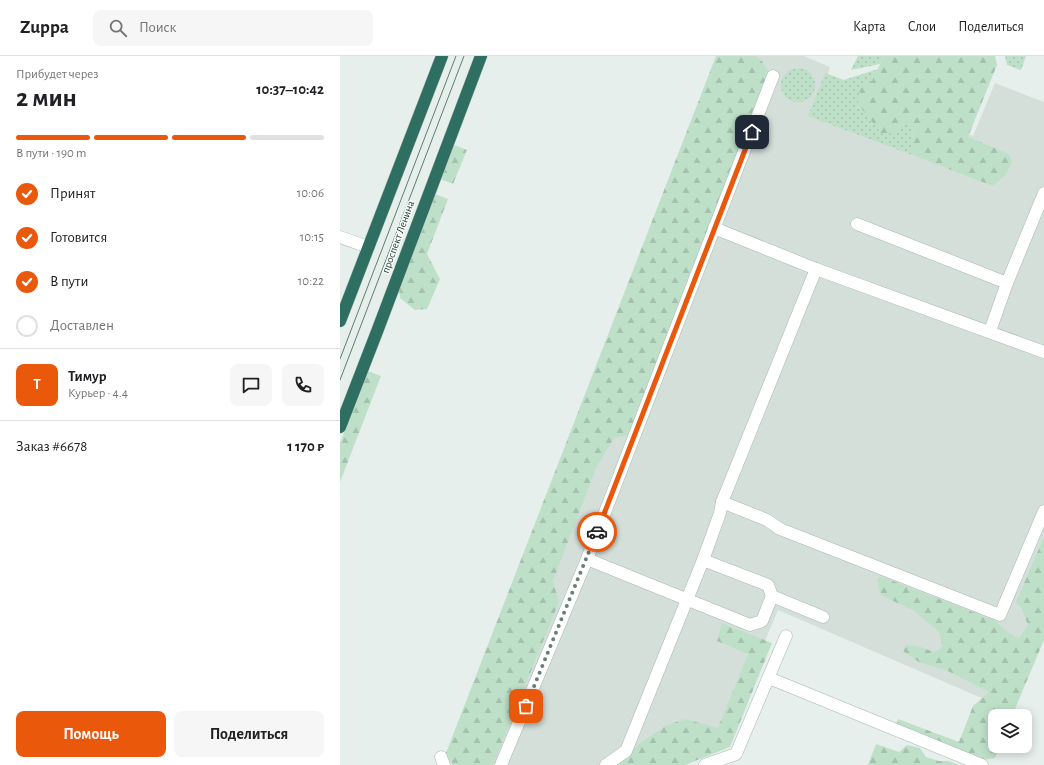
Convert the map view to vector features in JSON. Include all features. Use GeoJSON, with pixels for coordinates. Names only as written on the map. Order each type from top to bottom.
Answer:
{"type":"FeatureCollection","features":[{"type":"Feature","properties":{"kind":"highway"},"geometry":{"type":"LineString","coordinates":[[340,321],[442,56]]}},
{"type":"Feature","properties":{"kind":"highway","name":"проспект Ленина"},"geometry":{"type":"LineString","coordinates":[[340,427],[481,56]]}},
{"type":"Feature","properties":{"kind":"lane"},"geometry":{"type":"LineString","coordinates":[[502,765],[587,559],[773,76]]}},
{"type":"Feature","properties":{"kind":"lane"},"geometry":{"type":"LineString","coordinates":[[990,331],[1044,193]]}},
{"type":"Feature","properties":{"kind":"lane"},"geometry":{"type":"LineString","coordinates":[[857,224],[1008,283]]}},
{"type":"Feature","properties":{"kind":"lane"},"geometry":{"type":"LineString","coordinates":[[714,228],[816,269],[990,331],[1044,352]]}},
{"type":"Feature","properties":{"kind":"lane"},"geometry":{"type":"LineString","coordinates":[[340,237],[368,247]]}},
{"type":"Feature","properties":{"kind":"lane"},"geometry":{"type":"LineString","coordinates":[[606,765],[626,751],[703,560],[720,513],[722,502],[816,269]]}},
{"type":"Feature","properties":{"kind":"lane"},"geometry":{"type":"LineString","coordinates":[[722,502],[767,520],[780,529],[1000,615],[1044,511]]}},
{"type":"Feature","properties":{"kind":"lane"},"geometry":{"type":"LineString","coordinates":[[587,559],[750,624],[762,621],[772,596],[768,585],[703,560]]}},
{"type":"Feature","properties":{"kind":"lane"},"geometry":{"type":"LineString","coordinates":[[772,596],[823,617]]}},
{"type":"Feature","properties":{"kind":"lane"},"geometry":{"type":"LineString","coordinates":[[705,765],[736,754],[786,636]]}},
{"type":"Feature","properties":{"kind":"lane"},"geometry":{"type":"LineString","coordinates":[[769,678],[982,765]]}},
{"type":"Feature","properties":{"kind":"shaded area"},"geometry":{"type":"Polygon","coordinates":[[[746,56],[804,56],[830,67],[827,77],[973,136],[995,83],[1044,102],[1044,604],[1000,706],[778,610],[722,742],[662,765],[469,765],[746,56]]]}},
{"type":"Feature","properties":{"kind":"green space"},"geometry":{"type":"Polygon","coordinates":[[[716,56],[755,56],[761,60],[769,72],[628,435],[614,438],[596,468],[553,581],[559,602],[493,765],[452,765],[446,753],[716,56]]]}},
{"type":"Feature","properties":{"kind":"green space"},"geometry":{"type":"Polygon","coordinates":[[[858,56],[884,56],[880,64],[851,70],[858,56]]]}},
{"type":"Feature","properties":{"kind":"green space"},"geometry":{"type":"Polygon","coordinates":[[[884,56],[995,56],[997,65],[968,137],[1009,154],[1012,162],[1006,174],[993,186],[915,156],[911,146],[914,126],[905,123],[886,136],[880,132],[858,104],[860,87],[872,81],[884,56]]]}},
{"type":"Feature","properties":{"kind":"green space"},"geometry":{"type":"Polygon","coordinates":[[[1005,56],[1026,56],[1021,70],[1007,65],[1005,56]]]}},
{"type":"Feature","properties":{"kind":"green space"},"geometry":{"type":"Polygon","coordinates":[[[798,68],[810,73],[815,85],[810,97],[798,102],[786,97],[781,85],[786,73],[798,68]]]}},
{"type":"Feature","properties":{"kind":"green space"},"geometry":{"type":"Polygon","coordinates":[[[878,69],[872,82],[858,104],[880,132],[896,130],[905,123],[914,126],[911,146],[915,156],[808,116],[825,73],[844,80],[878,69]]]}},
{"type":"Feature","properties":{"kind":"green space"},"geometry":{"type":"Polygon","coordinates":[[[454,145],[467,150],[453,184],[440,179],[454,145]]]}},
{"type":"Feature","properties":{"kind":"green space"},"geometry":{"type":"Polygon","coordinates":[[[435,194],[448,199],[427,254],[440,279],[427,309],[415,310],[400,298],[399,288],[435,194]]]}},
{"type":"Feature","properties":{"kind":"green space"},"geometry":{"type":"Polygon","coordinates":[[[368,371],[381,376],[340,482],[340,443],[368,371]]]}},
{"type":"Feature","properties":{"kind":"green space"},"geometry":{"type":"Polygon","coordinates":[[[1044,537],[1044,640],[1015,709],[988,709],[988,753],[997,753],[995,758],[983,760],[896,726],[898,719],[959,742],[973,706],[989,692],[948,671],[919,662],[903,651],[906,645],[918,646],[934,652],[942,647],[941,638],[938,631],[914,611],[881,595],[877,581],[880,576],[996,621],[1007,632],[1019,638],[1028,625],[1022,609],[1016,602],[1044,537]]]}},
{"type":"Feature","properties":{"kind":"green space"},"geometry":{"type":"Polygon","coordinates":[[[722,623],[772,643],[730,747],[685,765],[613,765],[625,757],[639,744],[665,726],[685,719],[718,728],[748,654],[717,641],[722,623]]]}},
{"type":"Feature","properties":{"kind":"green space"},"geometry":{"type":"Polygon","coordinates":[[[876,744],[899,752],[907,745],[920,748],[926,757],[939,761],[948,761],[959,765],[868,765],[876,744]]]}},
{"type":"Feature","properties":{"kind":"tram line"},"geometry":{"type":"LineString","coordinates":[[340,359],[456,56]]}},
{"type":"Feature","properties":{"kind":"tram line"},"geometry":{"type":"LineString","coordinates":[[340,380],[464,56]]}},
{"type":"Feature","properties":{"kind":"way so far"},"geometry":{"type":"LineString","coordinates":[[526,706],[597,532]]}},
{"type":"Feature","properties":{"kind":"route"},"geometry":{"type":"LineString","coordinates":[[597,532],[752,132]]}}]}
